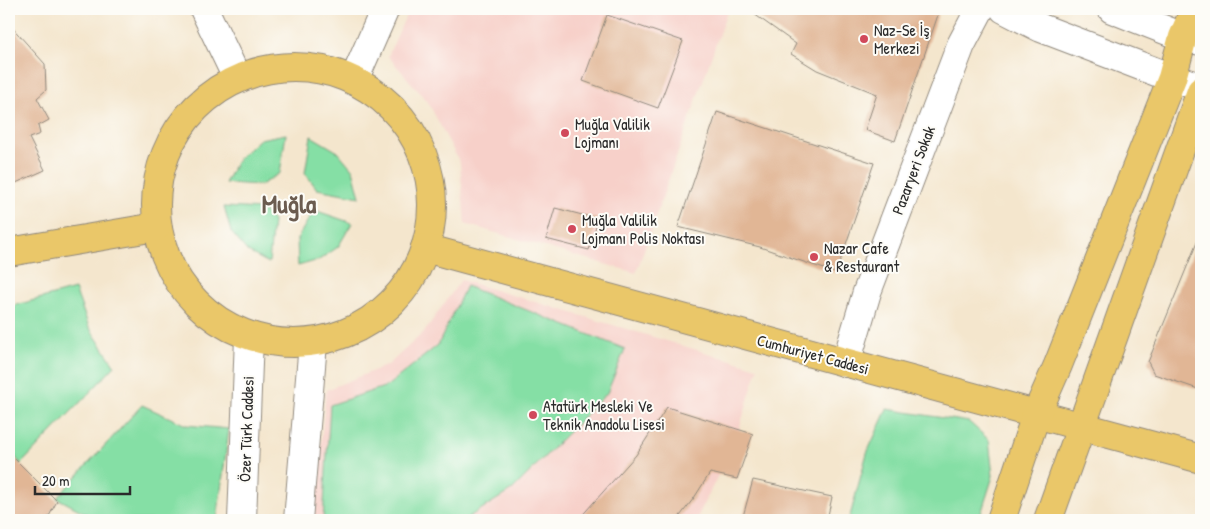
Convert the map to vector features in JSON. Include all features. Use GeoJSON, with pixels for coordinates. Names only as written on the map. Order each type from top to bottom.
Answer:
{"type":"FeatureCollection","features":[{"type":"Feature","properties":{"kind":"main road"},"geometry":{"type":"LineString","coordinates":[[1000,520],[1036,415],[1058,365],[1172,78],[1192,39],[1195,9]]}},
{"type":"Feature","properties":{"kind":"main road"},"geometry":{"type":"LineString","coordinates":[[296,66],[326,70],[354,80],[382,98],[405,121],[422,150],[431,183],[432,208],[425,248],[412,276],[394,301],[370,320],[343,334],[313,343],[281,343],[250,337],[216,320],[187,295],[167,263],[156,227],[155,191],[164,155],[181,123],[206,97],[237,78],[266,69],[296,66]]}},
{"type":"Feature","properties":{"kind":"main road"},"geometry":{"type":"LineString","coordinates":[[1048,520],[1201,89]]}},
{"type":"Feature","properties":{"kind":"main road"},"geometry":{"type":"LineString","coordinates":[[9,252],[156,227]]}},
{"type":"Feature","properties":{"kind":"main road","name":"Cumhuriyet Caddesi"},"geometry":{"type":"LineString","coordinates":[[425,248],[1201,459]]}},
{"type":"Feature","properties":{"kind":"street"},"geometry":{"type":"LineString","coordinates":[[204,9],[237,78]]}},
{"type":"Feature","properties":{"kind":"street"},"geometry":{"type":"LineString","coordinates":[[354,80],[385,9]]}},
{"type":"Feature","properties":{"kind":"street","name":"Pazaryeri Sokak"},"geometry":{"type":"LineString","coordinates":[[846,363],[867,292],[961,45],[980,9]]}},
{"type":"Feature","properties":{"kind":"street"},"geometry":{"type":"LineString","coordinates":[[1004,9],[1041,28],[1201,89]]}},
{"type":"Feature","properties":{"kind":"street"},"geometry":{"type":"LineString","coordinates":[[1112,9],[1192,39]]}},
{"type":"Feature","properties":{"kind":"street","name":"Özer Türk Caddesi"},"geometry":{"type":"LineString","coordinates":[[242,520],[250,337]]}},
{"type":"Feature","properties":{"kind":"street"},"geometry":{"type":"LineString","coordinates":[[298,520],[313,343]]}},
{"type":"Feature","properties":{"kind":"shaded area","name":"Muğla Valilik Lojmanı"},"geometry":{"type":"Polygon","coordinates":[[[409,9],[728,9],[636,273],[465,224],[460,163],[428,102],[388,56],[409,9]]]}},
{"type":"Feature","properties":{"kind":"shaded area","name":"Atatürk Mesleki Ve Teknik Anadolu Lisesi"},"geometry":{"type":"Polygon","coordinates":[[[461,280],[758,368],[736,439],[696,520],[314,520],[326,390],[388,365],[424,332],[461,280]]]}},
{"type":"Feature","properties":{"kind":"green space"},"geometry":{"type":"Polygon","coordinates":[[[286,134],[280,173],[261,185],[225,183],[238,159],[260,139],[286,134]]]}},
{"type":"Feature","properties":{"kind":"green space"},"geometry":{"type":"Polygon","coordinates":[[[311,136],[338,152],[353,170],[360,197],[317,189],[305,173],[311,136]]]}},
{"type":"Feature","properties":{"kind":"green space"},"geometry":{"type":"Polygon","coordinates":[[[224,207],[262,209],[273,221],[269,263],[248,252],[231,232],[224,207]]]}},
{"type":"Feature","properties":{"kind":"green space"},"geometry":{"type":"Polygon","coordinates":[[[314,210],[352,223],[338,247],[319,260],[298,266],[297,239],[314,210]]]}},
{"type":"Feature","properties":{"kind":"green space"},"geometry":{"type":"Polygon","coordinates":[[[466,286],[625,349],[607,393],[512,490],[464,520],[323,520],[330,405],[387,386],[438,345],[466,286]]]}},
{"type":"Feature","properties":{"kind":"green space"},"geometry":{"type":"Polygon","coordinates":[[[75,289],[89,327],[115,366],[21,464],[9,449],[9,307],[75,289]]]}},
{"type":"Feature","properties":{"kind":"green space"},"geometry":{"type":"Polygon","coordinates":[[[142,405],[186,425],[229,429],[217,520],[98,520],[57,498],[142,405]]]}},
{"type":"Feature","properties":{"kind":"green space"},"geometry":{"type":"Polygon","coordinates":[[[887,409],[969,422],[989,440],[993,476],[979,520],[849,520],[867,453],[887,409]]]}},
{"type":"Feature","properties":{"kind":"building"},"geometry":{"type":"Polygon","coordinates":[[[747,9],[940,9],[895,141],[865,130],[877,94],[817,70],[791,54],[796,44],[747,9]]]}},
{"type":"Feature","properties":{"kind":"building","name":"Muğla Valilik Lojmanı"},"geometry":{"type":"Polygon","coordinates":[[[607,15],[683,41],[658,108],[583,81],[607,15]]]}},
{"type":"Feature","properties":{"kind":"building"},"geometry":{"type":"Polygon","coordinates":[[[9,24],[45,64],[46,90],[37,98],[49,120],[38,126],[40,134],[29,138],[45,170],[9,186],[9,24]]]}},
{"type":"Feature","properties":{"kind":"building"},"geometry":{"type":"Polygon","coordinates":[[[717,112],[874,163],[836,273],[760,247],[678,227],[717,112]]]}},
{"type":"Feature","properties":{"kind":"building","name":"Muğla Valilik Lojmanı Polis Noktası"},"geometry":{"type":"Polygon","coordinates":[[[555,208],[598,219],[589,250],[546,239],[555,208]]]}},
{"type":"Feature","properties":{"kind":"building"},"geometry":{"type":"Polygon","coordinates":[[[1200,235],[1201,390],[1154,374],[1148,362],[1200,235]]]}},
{"type":"Feature","properties":{"kind":"building"},"geometry":{"type":"Polygon","coordinates":[[[667,407],[753,434],[737,479],[710,473],[677,520],[578,520],[636,455],[667,407]]]}},
{"type":"Feature","properties":{"kind":"building"},"geometry":{"type":"Polygon","coordinates":[[[9,453],[57,501],[47,520],[9,520],[9,453]]]}},
{"type":"Feature","properties":{"kind":"building"},"geometry":{"type":"Polygon","coordinates":[[[753,480],[832,497],[827,520],[742,520],[753,480]]]}},
{"type":"Feature","properties":{"kind":"place","name":"Naz-Se İş Merkezi"},"geometry":{"type":"Point","coordinates":[864,39]}},
{"type":"Feature","properties":{"kind":"place","name":"Muğla Valilik Lojmanı"},"geometry":{"type":"Point","coordinates":[565,133]}},
{"type":"Feature","properties":{"kind":"place","name":"Muğla Valilik Lojmanı Polis Noktası"},"geometry":{"type":"Point","coordinates":[572,229]}},
{"type":"Feature","properties":{"kind":"place","name":"Nazar Cafe & Restaurant"},"geometry":{"type":"Point","coordinates":[814,257]}},
{"type":"Feature","properties":{"kind":"place","name":"Atatürk Mesleki Ve Teknik Anadolu Lisesi"},"geometry":{"type":"Point","coordinates":[533,415]}},
{"type":"Feature","properties":{"kind":"district","name":"Muğla"},"geometry":{"type":"Point","coordinates":[289,204]}}]}
